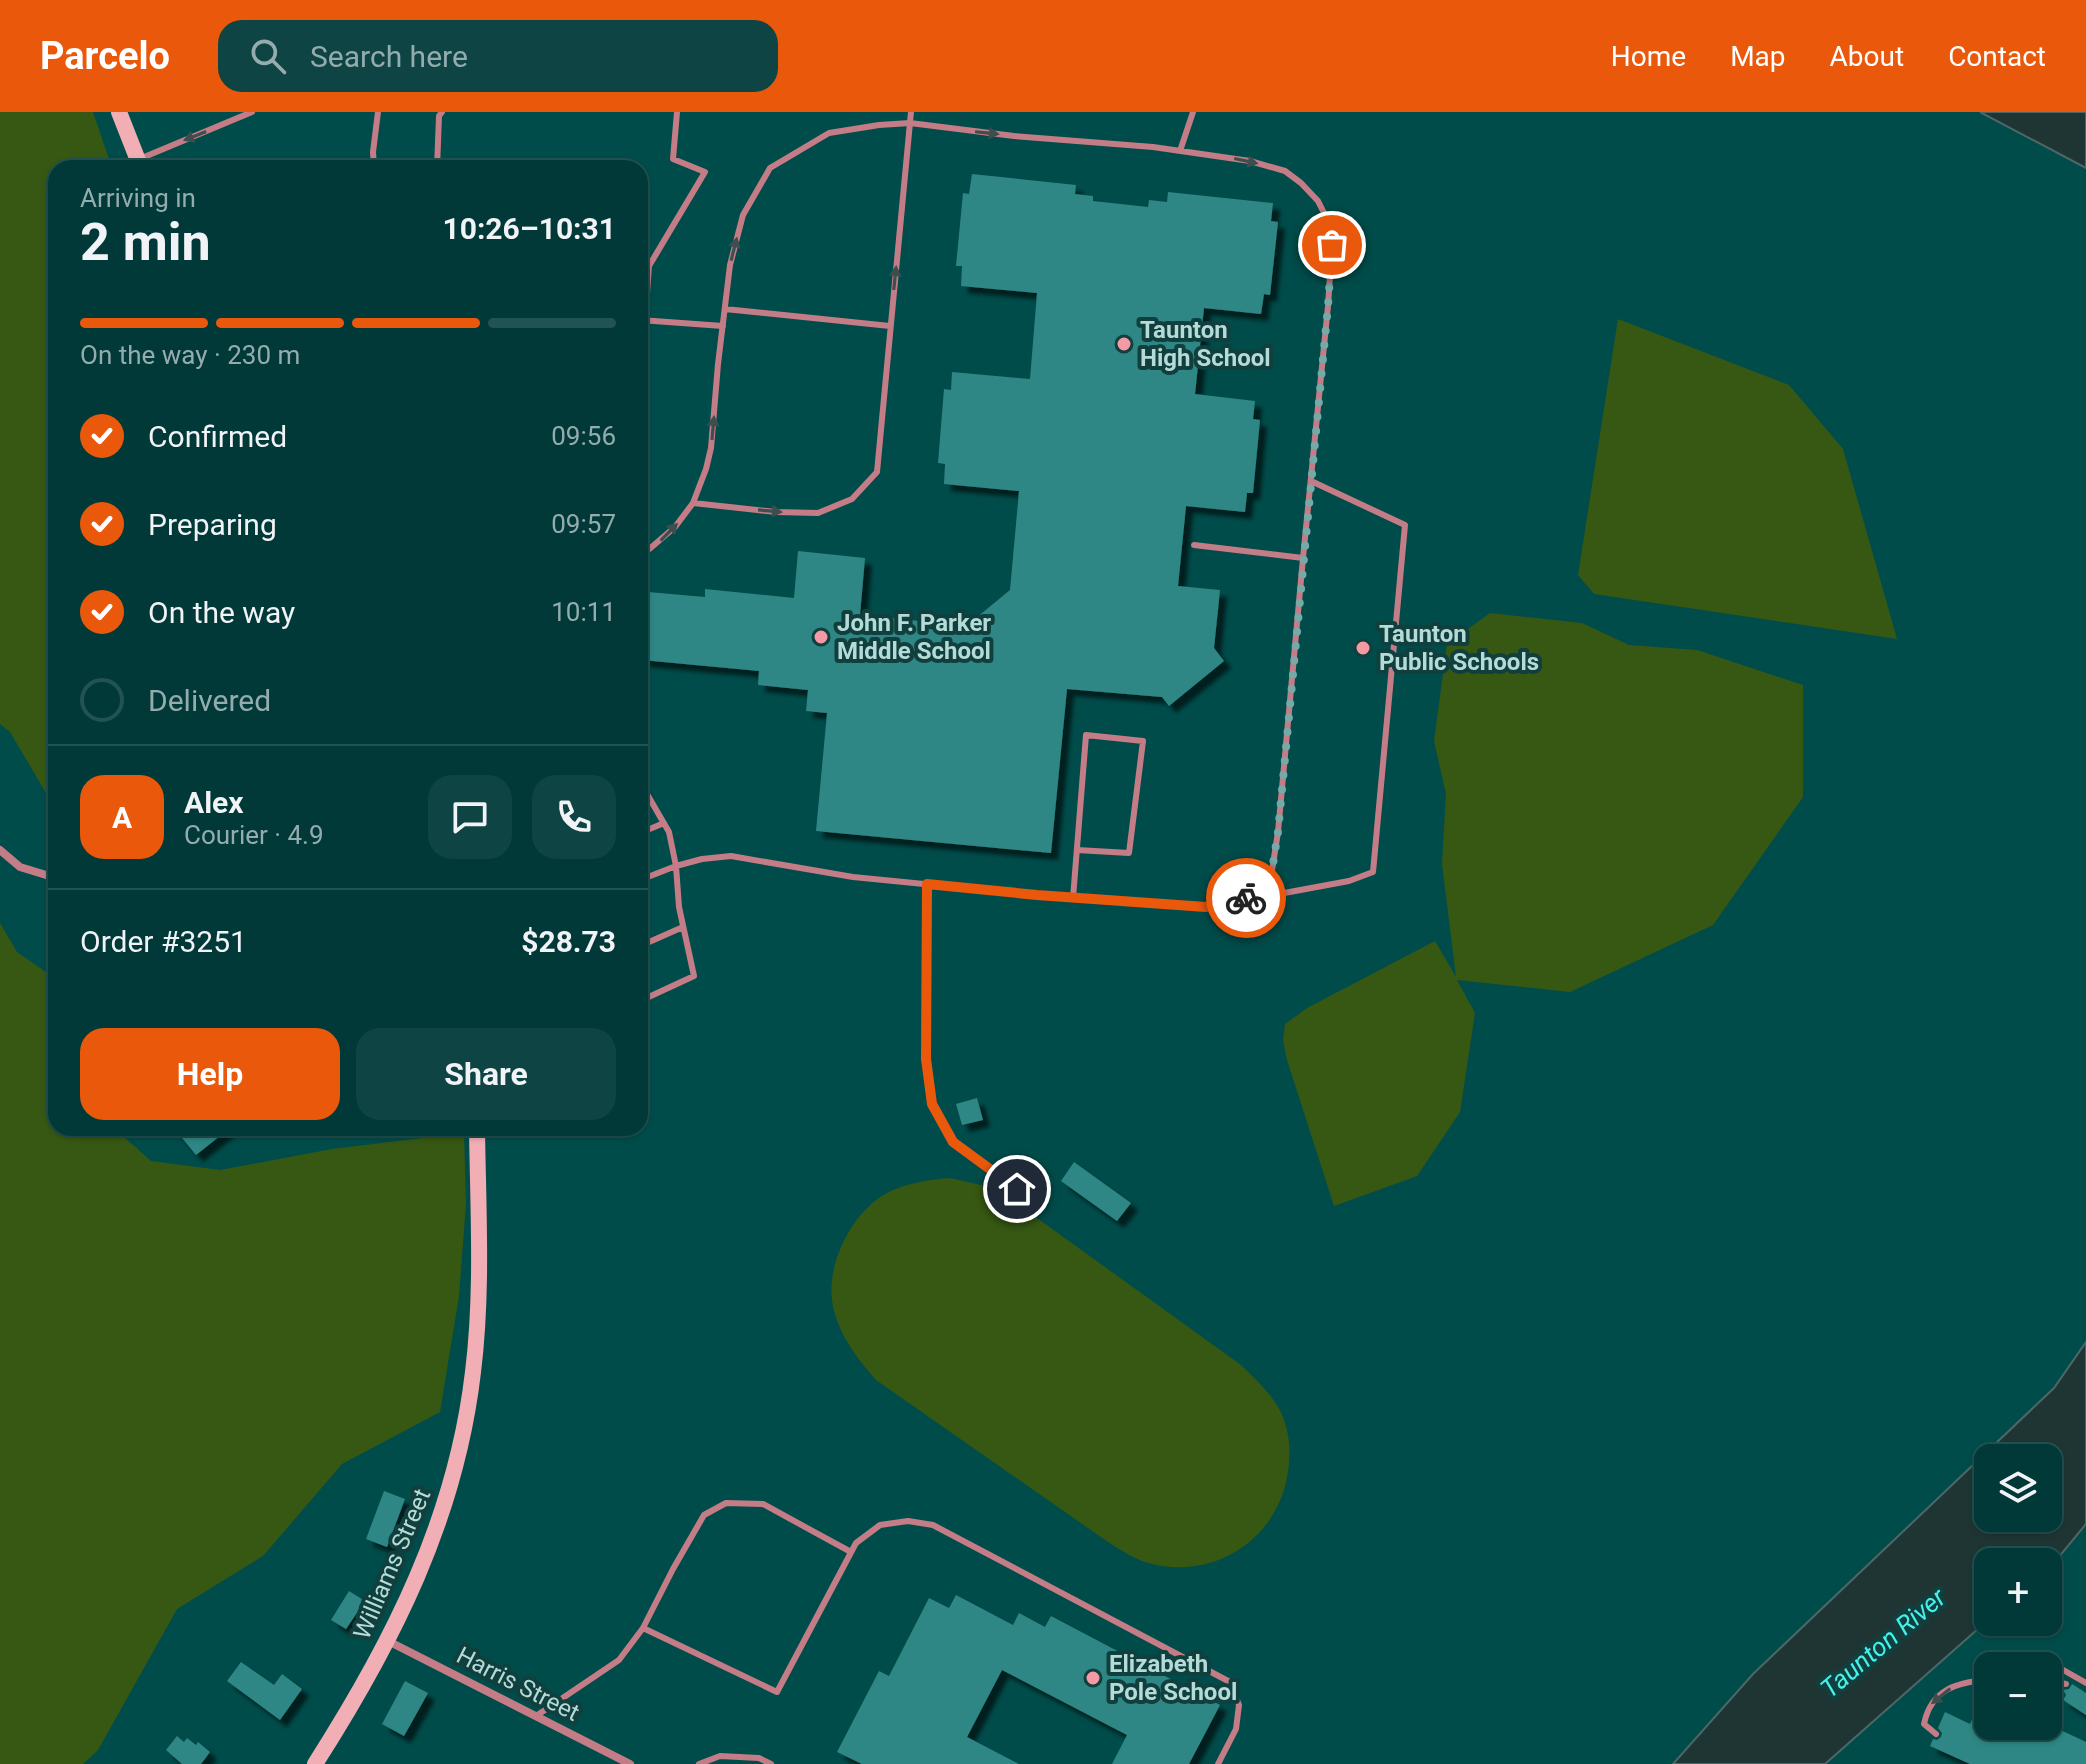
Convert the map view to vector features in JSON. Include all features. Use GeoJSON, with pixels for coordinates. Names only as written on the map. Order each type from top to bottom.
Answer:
{"type":"FeatureCollection","features":[{"type":"Feature","properties":{"kind":"street"},"geometry":{"type":"LineString","coordinates":[[119,112],[137,160]]}},
{"type":"Feature","properties":{"kind":"street"},"geometry":{"type":"LineString","coordinates":[[0,850],[20,867],[48,876]]}},
{"type":"Feature","properties":{"kind":"street","name":"Williams Street"},"geometry":{"type":"LineString","coordinates":[[315,1764],[388,1641],[443,1513],[466,1419],[474,1371],[477,1136]]}},
{"type":"Feature","properties":{"kind":"street","name":"Harris Street"},"geometry":{"type":"LineString","coordinates":[[388,1641],[630,1764]]}},
{"type":"Feature","properties":{"kind":"lane"},"geometry":{"type":"LineString","coordinates":[[148,160],[252,112]]}},
{"type":"Feature","properties":{"kind":"lane"},"geometry":{"type":"LineString","coordinates":[[374,160],[378,112]]}},
{"type":"Feature","properties":{"kind":"lane"},"geometry":{"type":"LineString","coordinates":[[437,160],[439,116],[442,112]]}},
{"type":"Feature","properties":{"kind":"lane"},"geometry":{"type":"LineString","coordinates":[[648,274],[649,266],[705,172],[673,159],[677,112]]}},
{"type":"Feature","properties":{"kind":"lane"},"geometry":{"type":"LineString","coordinates":[[693,503],[818,513],[852,499],[877,472],[911,112]]}},
{"type":"Feature","properties":{"kind":"lane"},"geometry":{"type":"LineString","coordinates":[[1180,151],[1193,112]]}},
{"type":"Feature","properties":{"kind":"lane"},"geometry":{"type":"LineString","coordinates":[[648,550],[675,527],[693,503],[711,448],[730,265],[743,215],[770,168],[829,133],[910,123],[1180,151],[1250,161],[1285,171],[1318,201],[1327,219],[1332,245],[1278,832],[1268,896]]}},
{"type":"Feature","properties":{"kind":"lane"},"geometry":{"type":"LineString","coordinates":[[725,309],[890,326]]}},
{"type":"Feature","properties":{"kind":"lane"},"geometry":{"type":"LineString","coordinates":[[648,320],[723,326]]}},
{"type":"Feature","properties":{"kind":"lane"},"geometry":{"type":"LineString","coordinates":[[648,877],[702,859],[731,856],[853,877],[1206,907],[1231,898],[1268,896],[1349,881],[1373,872],[1405,525],[1311,481]]}},
{"type":"Feature","properties":{"kind":"lane"},"geometry":{"type":"LineString","coordinates":[[1194,545],[1303,558]]}},
{"type":"Feature","properties":{"kind":"lane"},"geometry":{"type":"LineString","coordinates":[[1073,898],[1086,735],[1143,741],[1129,853],[1077,850]]}},
{"type":"Feature","properties":{"kind":"lane"},"geometry":{"type":"LineString","coordinates":[[648,796],[669,832],[676,866],[679,907],[694,976],[648,997]]}},
{"type":"Feature","properties":{"kind":"lane"},"geometry":{"type":"LineString","coordinates":[[648,830],[664,823]]}},
{"type":"Feature","properties":{"kind":"lane"},"geometry":{"type":"LineString","coordinates":[[927,884],[926,1059],[932,1104],[953,1142],[1017,1189]]}},
{"type":"Feature","properties":{"kind":"lane"},"geometry":{"type":"LineString","coordinates":[[648,942],[683,927]]}},
{"type":"Feature","properties":{"kind":"lane"},"geometry":{"type":"LineString","coordinates":[[536,1716],[619,1660],[643,1628],[704,1515],[726,1503],[763,1504],[851,1552]]}},
{"type":"Feature","properties":{"kind":"lane"},"geometry":{"type":"LineString","coordinates":[[643,1628],[777,1692],[856,1543],[880,1525],[908,1521],[933,1525],[1230,1682],[1239,1705],[1236,1729],[1218,1764]]}},
{"type":"Feature","properties":{"kind":"lane"},"geometry":{"type":"LineString","coordinates":[[2062,1669],[2086,1683]]}},
{"type":"Feature","properties":{"kind":"lane"},"geometry":{"type":"LineString","coordinates":[[1936,1734],[1924,1724],[1927,1707],[1947,1689],[1974,1681]]}},
{"type":"Feature","properties":{"kind":"lane"},"geometry":{"type":"LineString","coordinates":[[2062,1683],[2066,1684]]}},
{"type":"Feature","properties":{"kind":"lane"},"geometry":{"type":"LineString","coordinates":[[699,1764],[720,1756],[759,1758],[771,1764]]}},
{"type":"Feature","properties":{"kind":"green space"},"geometry":{"type":"Polygon","coordinates":[[[0,112],[93,112],[109,160],[48,160],[48,796],[10,732],[0,724],[0,112]]]}},
{"type":"Feature","properties":{"kind":"green space"},"geometry":{"type":"Polygon","coordinates":[[[1618,319],[1789,385],[1843,449],[1897,639],[1594,594],[1578,575],[1618,319]]]}},
{"type":"Feature","properties":{"kind":"green space"},"geometry":{"type":"Polygon","coordinates":[[[1490,613],[1582,623],[1629,645],[1697,650],[1803,685],[1803,797],[1713,925],[1570,992],[1457,980],[1475,1013],[1460,1112],[1417,1176],[1334,1206],[1287,1060],[1283,1041],[1285,1024],[1307,1008],[1435,941],[1456,977],[1442,864],[1446,794],[1434,741],[1447,644],[1490,613]]]}},
{"type":"Feature","properties":{"kind":"green space"},"geometry":{"type":"Polygon","coordinates":[[[0,923],[17,952],[48,973],[48,1136],[123,1136],[151,1161],[220,1170],[332,1149],[439,1136],[464,1136],[466,1203],[459,1296],[440,1412],[342,1464],[263,1556],[177,1609],[98,1750],[83,1764],[0,1764],[0,923]]]}},
{"type":"Feature","properties":{"kind":"green space"},"geometry":{"type":"Polygon","coordinates":[[[950,1178],[990,1187],[1012,1200],[1241,1365],[1267,1391],[1285,1423],[1289,1465],[1276,1510],[1250,1542],[1215,1562],[1195,1566],[1174,1567],[1135,1558],[876,1380],[854,1353],[834,1311],[831,1286],[838,1255],[852,1226],[873,1202],[900,1187],[950,1178]]]}},
{"type":"Feature","properties":{"kind":"water"},"geometry":{"type":"Polygon","coordinates":[[[1980,112],[2086,112],[2086,168],[1980,112]]]}},
{"type":"Feature","properties":{"kind":"water","name":"Taunton River"},"geometry":{"type":"Polygon","coordinates":[[[2086,1342],[2086,1524],[2062,1553],[2062,1548],[1974,1548],[1974,1632],[1825,1764],[1673,1764],[1753,1674],[1974,1464],[1974,1532],[2062,1532],[2062,1444],[1995,1444],[2054,1388],[2086,1342]]]}},
{"type":"Feature","properties":{"kind":"building"},"geometry":{"type":"Polygon","coordinates":[[[972,174],[1076,185],[1075,194],[1093,196],[1093,201],[1148,207],[1149,200],[1167,202],[1168,192],[1273,203],[1271,221],[1278,222],[1270,295],[1264,294],[1261,314],[1204,308],[1195,394],[1255,401],[1253,419],[1260,420],[1253,493],[1247,493],[1245,512],[1186,506],[1178,586],[1220,590],[1214,648],[1224,661],[1169,706],[1162,697],[1067,689],[1051,853],[816,831],[827,713],[806,711],[808,690],[758,685],[759,671],[648,661],[648,592],[705,597],[705,589],[794,598],[798,551],[865,558],[860,615],[930,622],[929,629],[959,632],[1010,590],[1019,491],[944,484],[945,464],[938,463],[944,389],[951,390],[952,372],[1030,379],[1037,293],[961,286],[962,266],[956,266],[963,193],[969,194],[972,174]]]}},
{"type":"Feature","properties":{"kind":"building"},"geometry":{"type":"Polygon","coordinates":[[[977,1098],[983,1120],[962,1125],[956,1104],[977,1098]]]}},
{"type":"Feature","properties":{"kind":"building"},"geometry":{"type":"Polygon","coordinates":[[[181,1136],[220,1136],[196,1155],[181,1136]]]}},
{"type":"Feature","properties":{"kind":"building"},"geometry":{"type":"Polygon","coordinates":[[[1074,1162],[1131,1203],[1117,1221],[1061,1181],[1074,1162]]]}},
{"type":"Feature","properties":{"kind":"building"},"geometry":{"type":"Polygon","coordinates":[[[384,1491],[405,1499],[387,1547],[366,1539],[384,1491]]]}},
{"type":"Feature","properties":{"kind":"building"},"geometry":{"type":"Polygon","coordinates":[[[349,1591],[365,1601],[346,1629],[331,1620],[349,1591]]]}},
{"type":"Feature","properties":{"kind":"building","name":"Elizabeth Pole School"},"geometry":{"type":"Polygon","coordinates":[[[956,1595],[1013,1625],[1019,1613],[1045,1627],[1051,1616],[1220,1705],[1189,1764],[1112,1764],[1127,1735],[1002,1670],[967,1737],[1019,1764],[862,1764],[837,1752],[879,1671],[889,1676],[929,1598],[949,1608],[956,1595]]]}},
{"type":"Feature","properties":{"kind":"building"},"geometry":{"type":"Polygon","coordinates":[[[241,1662],[274,1685],[282,1674],[302,1689],[280,1720],[227,1681],[241,1662]]]}},
{"type":"Feature","properties":{"kind":"building"},"geometry":{"type":"Polygon","coordinates":[[[405,1681],[428,1693],[404,1736],[382,1724],[405,1681]]]}},
{"type":"Feature","properties":{"kind":"building"},"geometry":{"type":"Polygon","coordinates":[[[2072,1684],[2086,1693],[2086,1715],[2063,1700],[2066,1695],[2063,1690],[2069,1689],[2072,1684]]]}},
{"type":"Feature","properties":{"kind":"building"},"geometry":{"type":"Polygon","coordinates":[[[1945,1712],[1970,1724],[1974,1715],[1974,1740],[2062,1740],[2062,1731],[2086,1742],[2086,1764],[1970,1764],[1930,1746],[1933,1739],[1941,1737],[1938,1728],[1945,1712]]]}},
{"type":"Feature","properties":{"kind":"building"},"geometry":{"type":"Polygon","coordinates":[[[177,1736],[184,1742],[187,1738],[196,1745],[198,1742],[210,1752],[201,1764],[182,1764],[166,1750],[177,1736]]]}},
{"type":"Feature","properties":{"kind":"way so far"},"geometry":{"type":"LineString","coordinates":[[1246,898],[1268,896],[1278,832],[1332,245]]}},
{"type":"Feature","properties":{"kind":"place","name":"Taunton High School"},"geometry":{"type":"Point","coordinates":[1124,344]}},
{"type":"Feature","properties":{"kind":"place","name":"John F. Parker Middle School"},"geometry":{"type":"Point","coordinates":[821,637]}},
{"type":"Feature","properties":{"kind":"place","name":"Taunton Public Schools"},"geometry":{"type":"Point","coordinates":[1363,648]}},
{"type":"Feature","properties":{"kind":"place","name":"Elizabeth Pole School"},"geometry":{"type":"Point","coordinates":[1093,1678]}},
{"type":"Feature","properties":{"kind":"route"},"geometry":{"type":"LineString","coordinates":[[1017,1189],[953,1142],[932,1104],[926,1059],[927,884],[1206,907],[1231,898],[1246,898]]}}]}
